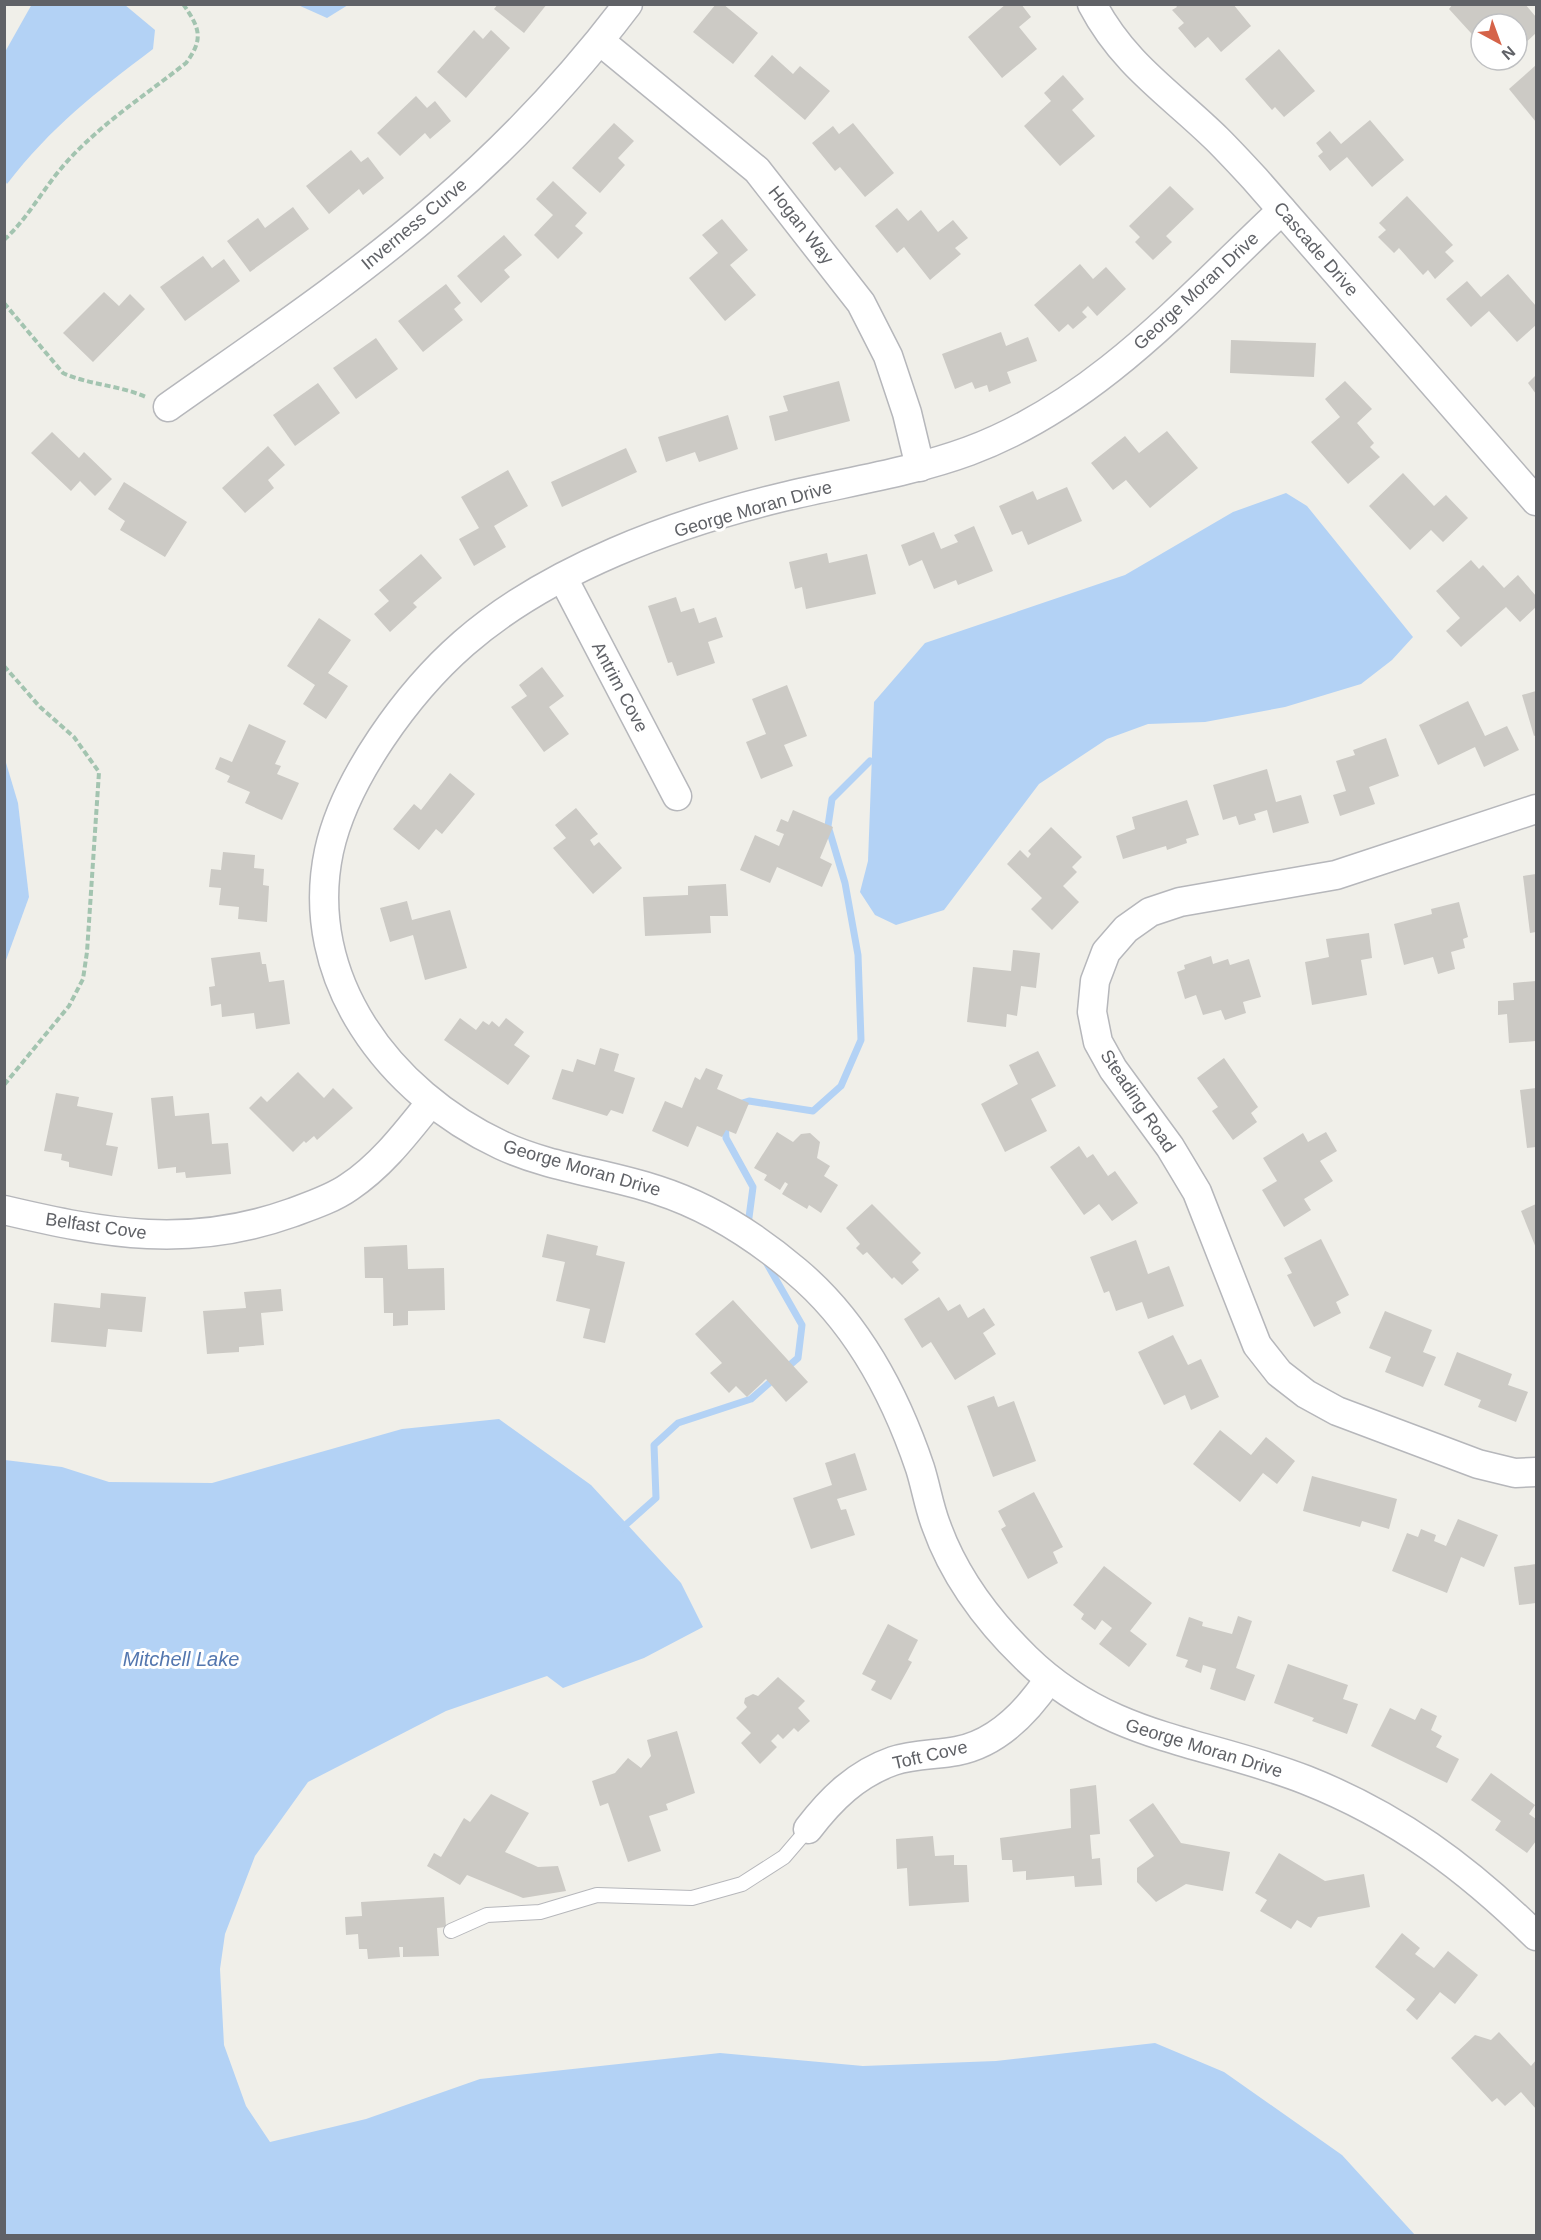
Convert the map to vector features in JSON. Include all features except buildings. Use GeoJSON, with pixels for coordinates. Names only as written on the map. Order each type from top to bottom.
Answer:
{"type":"FeatureCollection","features":[{"type":"Feature","properties":{"kind":"street","name":"Inverness Curve"},"geometry":{"type":"LineString","coordinates":[[168,407],[348,279],[439,206],[523,127],[600,41],[628,4]]}},
{"type":"Feature","properties":{"kind":"street","name":"Cascade Drive"},"geometry":{"type":"LineString","coordinates":[[1092,4],[1100,21],[1133,65],[1216,138],[1282,210],[1536,501]]}},
{"type":"Feature","properties":{"kind":"street","name":"Hogan Way"},"geometry":{"type":"LineString","coordinates":[[600,41],[757,170],[854,293],[888,356],[907,413],[920,467]]}},
{"type":"Feature","properties":{"kind":"street","name":"George Moran Drive"},"geometry":{"type":"LineString","coordinates":[[1282,210],[1134,350],[1084,391],[1029,425],[970,451],[920,467],[777,499],[689,524],[604,558],[563,578],[524,601],[466,641],[418,688],[377,744],[344,806],[329,850],[325,908],[329,943],[342,987],[362,1029],[392,1068],[431,1102],[466,1127],[507,1148],[665,1192],[759,1241],[804,1278],[843,1319],[876,1367],[902,1419],[936,1526],[959,1575],[990,1620],[1049,1679],[1068,1694],[1117,1721],[1167,1740],[1234,1756],[1301,1778],[1367,1806],[1427,1843],[1484,1885],[1536,1936]]}},
{"type":"Feature","properties":{"kind":"street","name":"Antrim Cove"},"geometry":{"type":"LineString","coordinates":[[563,578],[677,796]]}},
{"type":"Feature","properties":{"kind":"street","name":"Steading Road"},"geometry":{"type":"LineString","coordinates":[[1536,809],[1336,875],[1180,902],[1150,912],[1126,929],[1106,952],[1095,981],[1092,1012],[1098,1042],[1113,1069],[1170,1147],[1197,1192],[1257,1345],[1279,1373],[1306,1394],[1337,1411],[1478,1464],[1515,1473],[1536,1472]]}},
{"type":"Feature","properties":{"kind":"street","name":"Belfast Cove"},"geometry":{"type":"LineString","coordinates":[[4,1210],[77,1227],[138,1235],[201,1234],[260,1224],[317,1203],[348,1188],[392,1149],[431,1102]]}},
{"type":"Feature","properties":{"kind":"street","name":"Toft Cove"},"geometry":{"type":"LineString","coordinates":[[808,1829],[830,1800],[860,1777],[894,1761],[958,1750],[984,1742],[1011,1724],[1032,1704],[1049,1679]]}},
{"type":"Feature","properties":{"kind":"lane"},"geometry":{"type":"LineString","coordinates":[[451,1930],[487,1915],[540,1912],[597,1895],[692,1898],[742,1884],[784,1857],[808,1829]]}},
{"type":"Feature","properties":{"kind":"path"},"geometry":{"type":"LineString","coordinates":[[4,240],[22,223],[59,171],[78,151],[186,63],[196,50],[198,36],[195,21],[183,4]]}},
{"type":"Feature","properties":{"kind":"path"},"geometry":{"type":"LineString","coordinates":[[4,303],[63,373],[76,379],[130,390],[168,407]]}},
{"type":"Feature","properties":{"kind":"path"},"geometry":{"type":"LineString","coordinates":[[4,666],[40,706],[74,737],[99,772],[87,952],[83,979],[69,1006],[4,1085]]}},
{"type":"Feature","properties":{"kind":"water"},"geometry":{"type":"Polygon","coordinates":[[[32,4],[125,5],[155,30],[153,49],[75,111],[24,163],[7,184],[4,179],[5,52],[32,4]]]}},
{"type":"Feature","properties":{"kind":"water"},"geometry":{"type":"Polygon","coordinates":[[[298,5],[348,5],[327,18],[298,5]]]}},
{"type":"Feature","properties":{"kind":"water"},"geometry":{"type":"Polygon","coordinates":[[[1286,493],[1307,506],[1413,637],[1392,660],[1361,684],[1285,707],[1205,722],[1148,724],[1107,739],[1039,784],[944,910],[896,925],[875,915],[860,892],[868,861],[874,702],[925,643],[1125,575],[1233,512],[1286,493]]]}},
{"type":"Feature","properties":{"kind":"water"},"geometry":{"type":"Polygon","coordinates":[[[4,756],[18,803],[29,897],[5,963],[4,756]]]}},
{"type":"Feature","properties":{"kind":"water","name":"Mitchell Lake"},"geometry":{"type":"Polygon","coordinates":[[[499,1419],[591,1485],[681,1583],[703,1627],[644,1658],[563,1688],[547,1676],[446,1711],[308,1782],[255,1856],[225,1934],[220,1969],[224,2045],[246,2106],[270,2142],[366,2119],[480,2079],[720,2053],[863,2066],[996,2061],[1155,2043],[1224,2072],[1342,2155],[1415,2235],[5,2235],[5,1460],[62,1467],[109,1482],[212,1483],[402,1429],[499,1419]]]}},
{"type":"Feature","properties":{"kind":"waterway"},"geometry":{"type":"LineString","coordinates":[[739,1104],[749,1101],[813,1111],[841,1086],[861,1040],[858,955],[845,883],[828,826],[832,799],[870,761]]}},
{"type":"Feature","properties":{"kind":"waterway"},"geometry":{"type":"LineString","coordinates":[[725,1124],[726,1138],[753,1187],[748,1225]]}},
{"type":"Feature","properties":{"kind":"waterway"},"geometry":{"type":"LineString","coordinates":[[766,1262],[802,1325],[798,1358],[784,1370]]}},
{"type":"Feature","properties":{"kind":"waterway"},"geometry":{"type":"LineString","coordinates":[[620,1530],[656,1498],[654,1445],[678,1423],[751,1399],[776,1377]]}}]}
